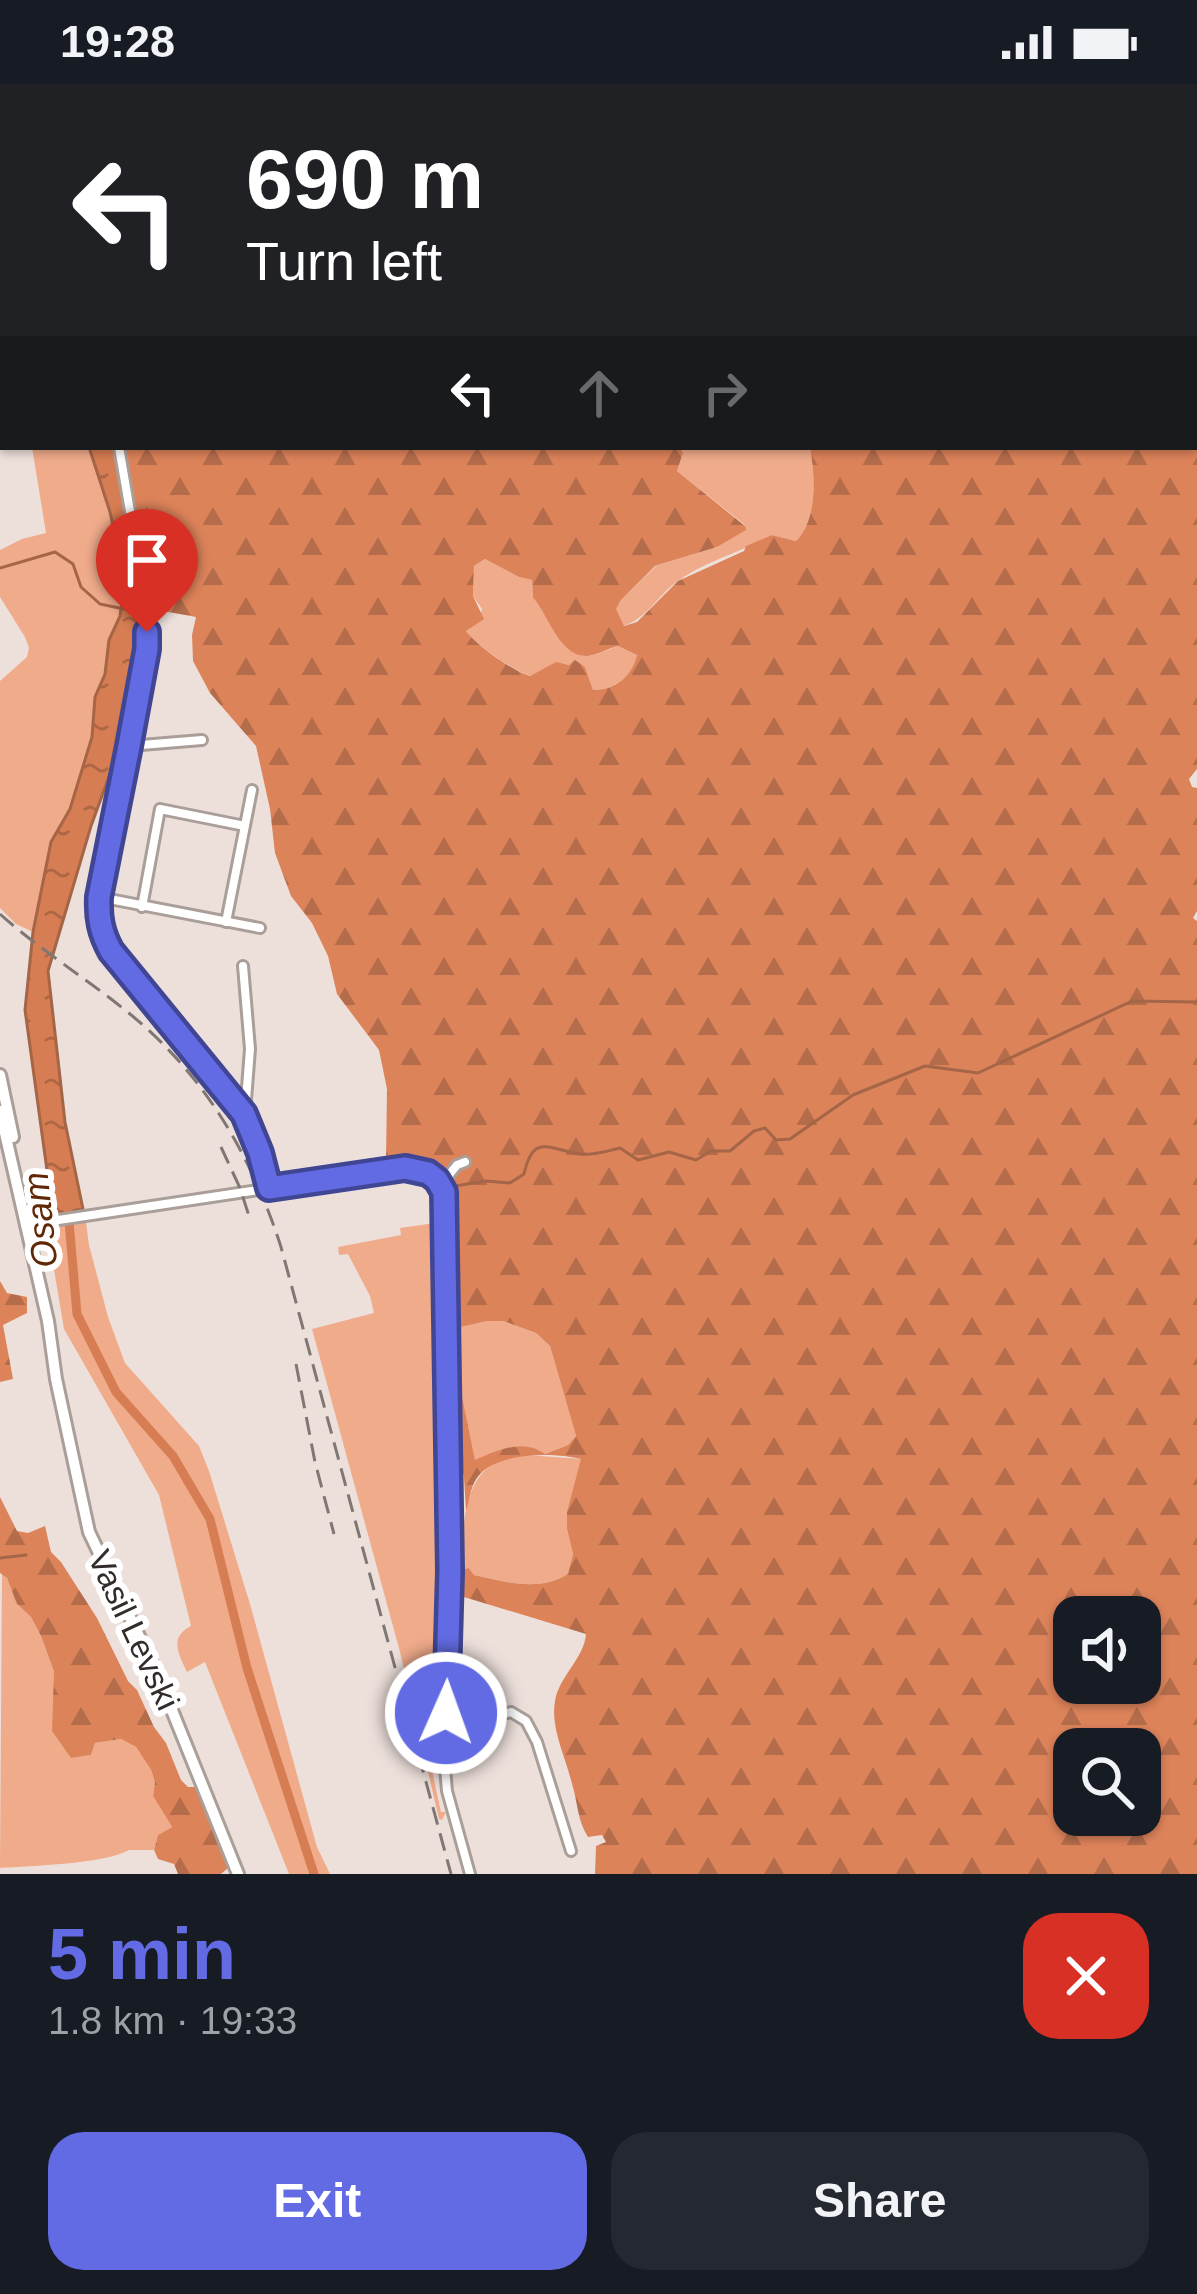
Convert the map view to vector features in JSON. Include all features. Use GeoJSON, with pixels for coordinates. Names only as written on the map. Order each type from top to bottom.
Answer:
{"type":"FeatureCollection","features":[{"type":"Feature","properties":{"kind":"main road","name":"Vasil Levski"},"geometry":{"type":"LineString","coordinates":[[0,1075],[28,1224]]}},
{"type":"Feature","properties":{"kind":"main road","name":"Vasil Levski"},"geometry":{"type":"LineString","coordinates":[[0,1111],[54,1320],[56,1379],[89,1532],[159,1678],[238,1874]]}},
{"type":"Feature","properties":{"kind":"street"},"geometry":{"type":"LineString","coordinates":[[120,450],[143,587],[147,649],[99,897],[102,935],[244,1114],[269,1188]]}},
{"type":"Feature","properties":{"kind":"street"},"geometry":{"type":"LineString","coordinates":[[129,746],[202,740]]}},
{"type":"Feature","properties":{"kind":"street"},"geometry":{"type":"LineString","coordinates":[[226,922],[252,790]]}},
{"type":"Feature","properties":{"kind":"street"},"geometry":{"type":"LineString","coordinates":[[142,907],[160,809],[244,826]]}},
{"type":"Feature","properties":{"kind":"street"},"geometry":{"type":"LineString","coordinates":[[99,897],[260,928]]}},
{"type":"Feature","properties":{"kind":"street"},"geometry":{"type":"LineString","coordinates":[[243,966],[250,1049],[244,1114]]}},
{"type":"Feature","properties":{"kind":"street"},"geometry":{"type":"LineString","coordinates":[[440,1186],[465,1162]]}},
{"type":"Feature","properties":{"kind":"street"},"geometry":{"type":"LineString","coordinates":[[28,1224],[405,1168],[428,1173],[440,1186],[446,1202],[450,1571],[444,1756],[447,1791],[470,1874]]}},
{"type":"Feature","properties":{"kind":"street"},"geometry":{"type":"LineString","coordinates":[[475,1739],[488,1718],[511,1712],[526,1721],[571,1851]]}},
{"type":"Feature","properties":{"kind":"shaded area"},"geometry":{"type":"Polygon","coordinates":[[[32,450],[90,450],[125,581],[105,674],[95,697],[92,737],[70,809],[51,842],[33,932],[0,908],[0,681],[27,657],[29,648],[0,597],[0,550],[46,533],[32,450]]]}},
{"type":"Feature","properties":{"kind":"shaded area"},"geometry":{"type":"Polygon","coordinates":[[[810,450],[814,484],[808,521],[796,541],[772,535],[686,576],[623,626],[615,610],[656,566],[717,547],[745,525],[677,471],[683,453],[810,450]]]}},
{"type":"Feature","properties":{"kind":"shaded area"},"geometry":{"type":"Polygon","coordinates":[[[485,559],[532,580],[533,598],[569,650],[588,656],[618,646],[637,655],[627,675],[616,684],[593,690],[585,667],[556,663],[530,676],[478,644],[466,631],[478,622],[482,609],[473,596],[474,566],[485,559]]]}},
{"type":"Feature","properties":{"kind":"shaded area"},"geometry":{"type":"Polygon","coordinates":[[[86,1222],[108,1317],[125,1363],[199,1446],[209,1471],[317,1847],[330,1874],[289,1874],[205,1662],[187,1672],[181,1658],[178,1640],[191,1626],[159,1495],[64,1329],[47,1228],[86,1222]]]}},
{"type":"Feature","properties":{"kind":"shaded area"},"geometry":{"type":"Polygon","coordinates":[[[435,1223],[443,1429],[441,1721],[428,1752],[441,1812],[446,1812],[442,1820],[312,1329],[374,1313],[348,1254],[339,1255],[338,1247],[435,1223]]]}},
{"type":"Feature","properties":{"kind":"shaded area"},"geometry":{"type":"Polygon","coordinates":[[[503,1321],[536,1333],[550,1346],[576,1436],[568,1445],[545,1454],[510,1447],[475,1461],[461,1391],[460,1326],[503,1321]]]}},
{"type":"Feature","properties":{"kind":"shaded area"},"geometry":{"type":"Polygon","coordinates":[[[526,1455],[582,1459],[567,1529],[573,1554],[568,1574],[534,1584],[474,1575],[469,1568],[462,1569],[470,1494],[485,1470],[526,1455]]]}},
{"type":"Feature","properties":{"kind":"shaded area"},"geometry":{"type":"Polygon","coordinates":[[[2,1572],[17,1604],[41,1636],[54,1672],[71,1758],[91,1755],[95,1743],[121,1739],[136,1747],[151,1770],[153,1796],[172,1827],[158,1835],[154,1850],[129,1850],[67,1864],[0,1868],[2,1572]]]}},
{"type":"Feature","properties":{"kind":"green space"},"geometry":{"type":"Polygon","coordinates":[[[125,450],[682,450],[677,471],[746,530],[717,547],[655,566],[616,609],[624,626],[637,622],[678,581],[746,546],[772,535],[796,541],[811,509],[810,450],[1197,450],[1197,769],[1189,779],[1197,788],[1197,911],[1193,918],[1197,921],[1197,1874],[595,1874],[596,1846],[606,1842],[602,1835],[588,1837],[582,1824],[554,1711],[557,1692],[586,1634],[454,1594],[462,1569],[522,1584],[546,1583],[568,1574],[573,1554],[567,1512],[581,1459],[522,1456],[493,1465],[474,1483],[466,1511],[450,1408],[442,1181],[424,1165],[386,1161],[387,1089],[379,1050],[337,994],[328,956],[312,923],[291,896],[275,853],[256,746],[210,693],[193,661],[196,617],[163,611],[156,612],[155,623],[150,618],[125,450]],[[485,559],[474,566],[473,596],[484,619],[466,631],[478,644],[530,676],[556,662],[569,665],[575,660],[585,667],[593,690],[622,680],[637,655],[618,646],[588,656],[569,650],[533,598],[532,580],[485,559]],[[503,1321],[460,1327],[461,1391],[475,1460],[510,1447],[545,1454],[568,1445],[576,1436],[550,1346],[536,1333],[503,1321]]]}},
{"type":"Feature","properties":{"kind":"green space"},"geometry":{"type":"Polygon","coordinates":[[[0,1281],[7,1293],[27,1297],[27,1313],[3,1325],[13,1379],[0,1382],[0,1281]]]}},
{"type":"Feature","properties":{"kind":"green space"},"geometry":{"type":"Polygon","coordinates":[[[0,1497],[17,1531],[28,1533],[45,1526],[51,1552],[97,1618],[166,1743],[181,1780],[196,1787],[228,1868],[221,1874],[178,1874],[174,1864],[158,1859],[154,1850],[158,1835],[172,1827],[153,1796],[151,1770],[136,1747],[121,1739],[95,1743],[91,1755],[71,1758],[52,1731],[54,1672],[31,1617],[17,1604],[7,1578],[0,1573],[0,1497]]]}},
{"type":"Feature","properties":{"kind":"water"},"geometry":{"type":"Polygon","coordinates":[[[90,450],[116,450],[145,622],[133,711],[91,826],[48,971],[65,1122],[83,1209],[53,1214],[25,1010],[33,932],[51,842],[70,809],[92,737],[95,697],[120,616],[125,581],[90,450]]]}},
{"type":"Feature","properties":{"kind":"waterway","name":"Osam"},"geometry":{"type":"LineString","coordinates":[[118,546],[126,595]]}},
{"type":"Feature","properties":{"kind":"waterway"},"geometry":{"type":"LineString","coordinates":[[0,568],[55,552],[73,564],[81,587],[100,604],[124,609]]}},
{"type":"Feature","properties":{"kind":"waterway"},"geometry":{"type":"LineString","coordinates":[[455,1186],[510,1183],[524,1174],[532,1153],[544,1147],[584,1154],[620,1148],[638,1160],[669,1152],[696,1160],[711,1151],[730,1151],[765,1128],[776,1140],[790,1139],[853,1095],[925,1066],[978,1073],[1132,1001],[1197,1002]]}},
{"type":"Feature","properties":{"kind":"waterway","name":"Osam"},"geometry":{"type":"LineString","coordinates":[[68,1210],[77,1314],[116,1392],[173,1456],[210,1519],[247,1668],[314,1874]]}},
{"type":"Feature","properties":{"kind":"waterway"},"geometry":{"type":"LineString","coordinates":[[0,1558],[26,1555]]}},
{"type":"Feature","properties":{"kind":"railway"},"geometry":{"type":"LineString","coordinates":[[0,914],[153,1034],[201,1088],[255,1179],[281,1247],[451,1874]]}},
{"type":"Feature","properties":{"kind":"railway"},"geometry":{"type":"LineString","coordinates":[[221,1147],[249,1216]]}},
{"type":"Feature","properties":{"kind":"railway"},"geometry":{"type":"LineString","coordinates":[[296,1364],[334,1534]]}},
{"type":"Feature","properties":{"kind":"route"},"geometry":{"type":"LineString","coordinates":[[147,632],[99,897],[102,935],[244,1114],[269,1188],[416,1168],[437,1180],[444,1192],[450,1571],[446,1713]]}}]}
